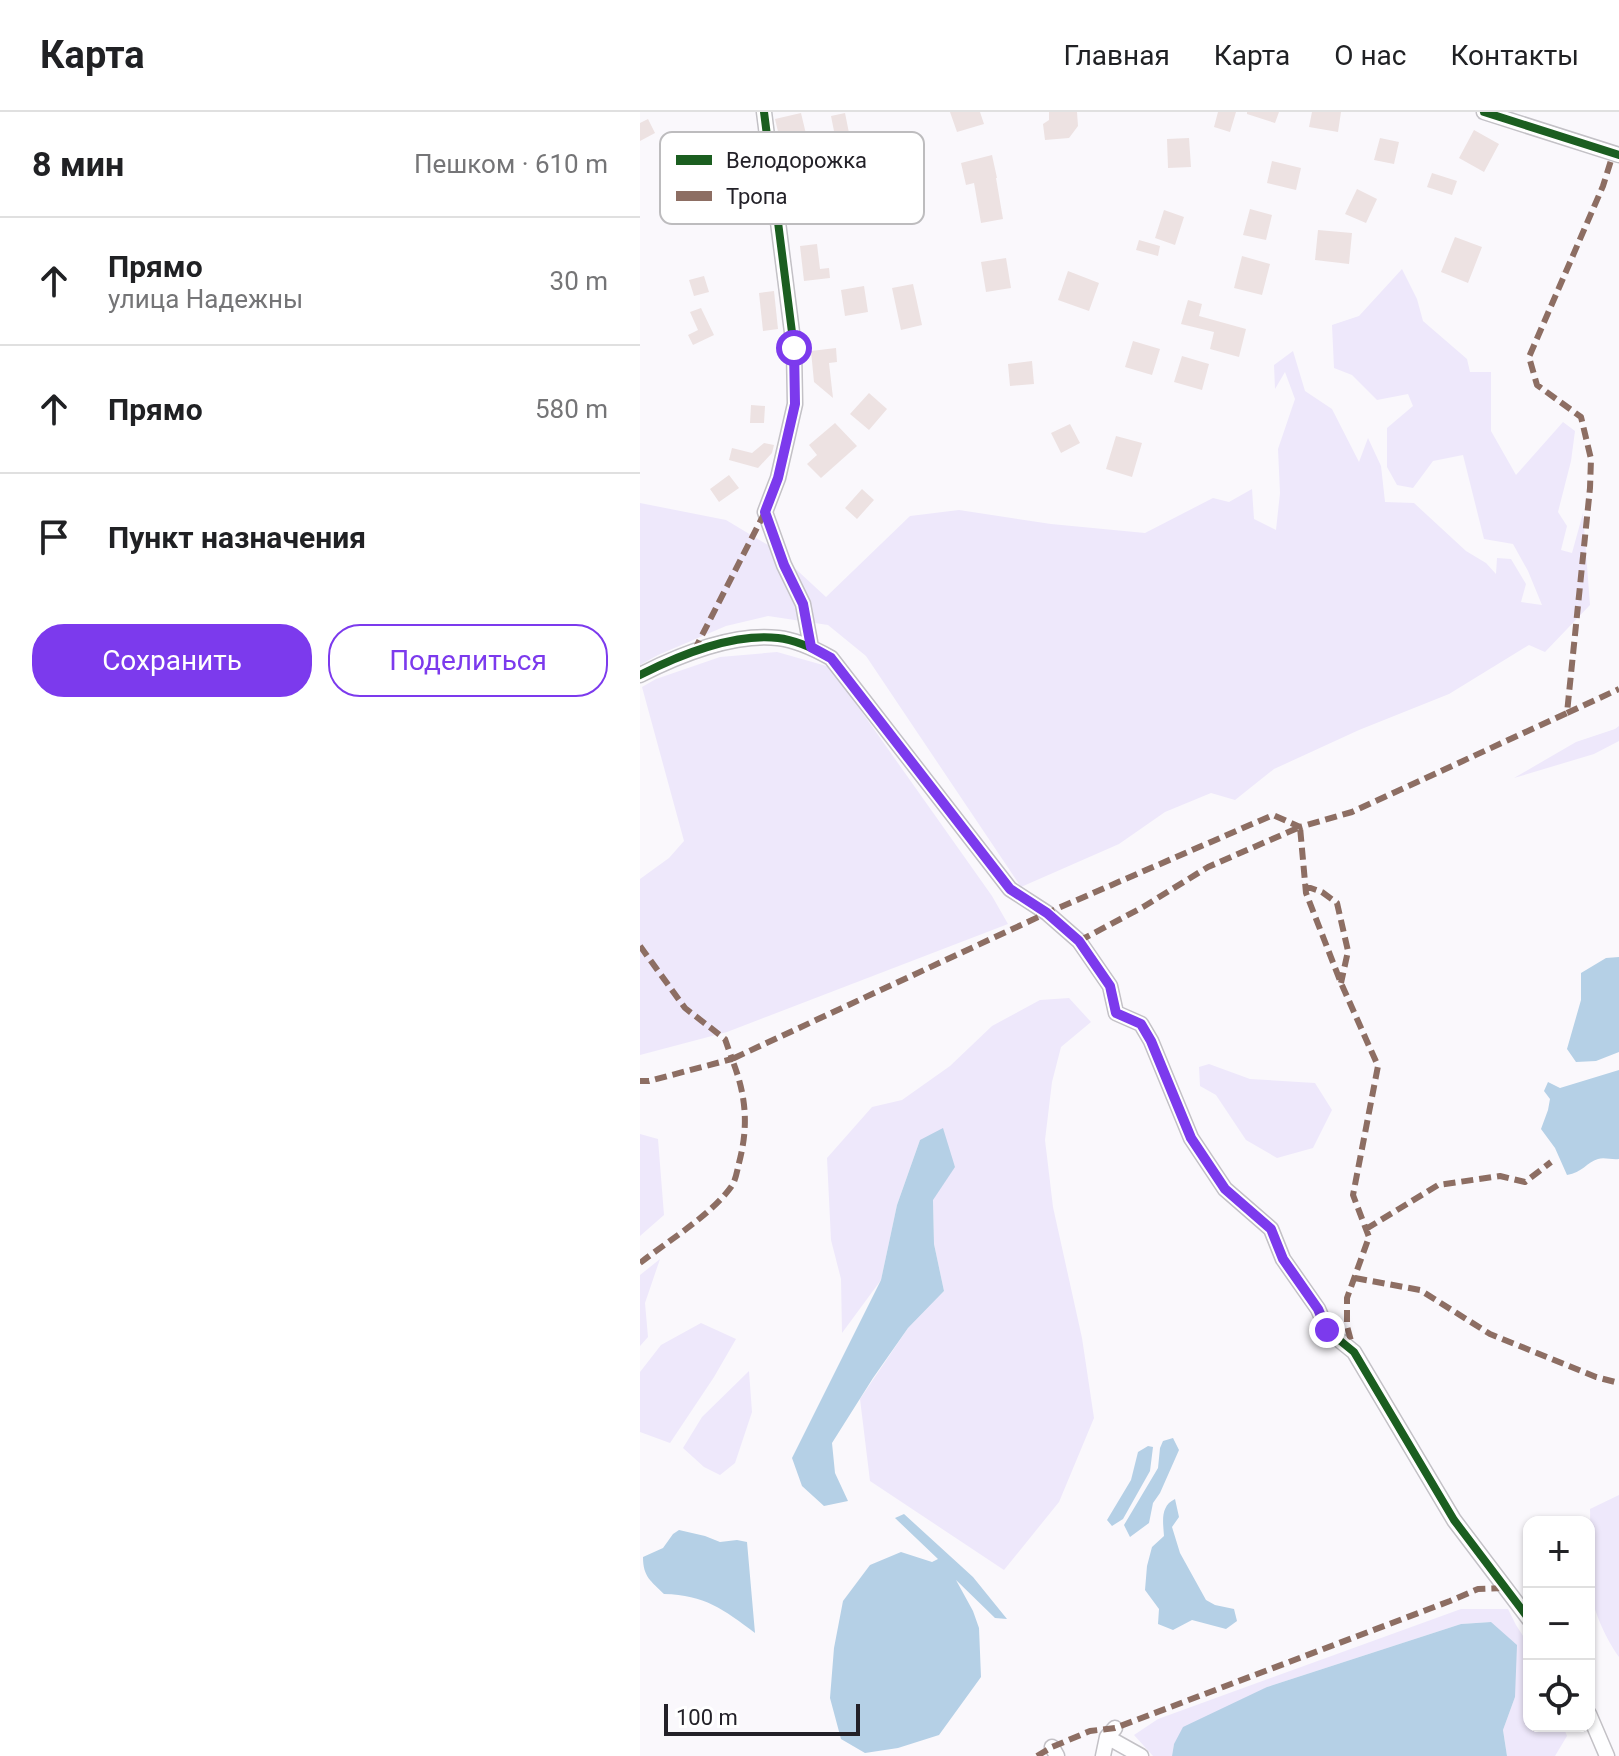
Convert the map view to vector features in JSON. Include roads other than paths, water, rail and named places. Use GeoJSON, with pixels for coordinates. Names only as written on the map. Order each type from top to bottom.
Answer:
{"type":"FeatureCollection","features":[{"type":"Feature","properties":{"kind":"street"},"geometry":{"type":"LineString","coordinates":[[764,112],[767,132]]}},
{"type":"Feature","properties":{"kind":"street"},"geometry":{"type":"LineString","coordinates":[[1484,112],[1619,155]]}},
{"type":"Feature","properties":{"kind":"street"},"geometry":{"type":"LineString","coordinates":[[778,224],[794,348],[795,404],[778,478],[765,512],[784,565],[803,604],[811,647]]}},
{"type":"Feature","properties":{"kind":"street"},"geometry":{"type":"LineString","coordinates":[[640,675],[672,658],[744,639],[779,638],[811,647],[831,658],[1010,889],[1047,913],[1079,941],[1110,986],[1116,1013],[1141,1024],[1191,1138],[1225,1189],[1271,1229],[1283,1259],[1318,1309],[1327,1330],[1354,1352],[1454,1520],[1523,1611]]}},
{"type":"Feature","properties":{"kind":"street"},"geometry":{"type":"LineString","coordinates":[[1595,1728],[1607,1756]]}},
{"type":"Feature","properties":{"kind":"street"},"geometry":{"type":"LineString","coordinates":[[1103,1756],[1111,1732],[1141,1756]]}},
{"type":"Feature","properties":{"kind":"water"},"geometry":{"type":"Polygon","coordinates":[[[1619,957],[1619,1052],[1596,1061],[1576,1062],[1567,1049],[1581,1000],[1581,973],[1606,958],[1619,957]]]}},
{"type":"Feature","properties":{"kind":"water"},"geometry":{"type":"Polygon","coordinates":[[[1619,1070],[1619,1159],[1598,1159],[1567,1175],[1555,1148],[1541,1129],[1550,1099],[1544,1091],[1548,1082],[1560,1088],[1619,1070]]]}},
{"type":"Feature","properties":{"kind":"water"},"geometry":{"type":"Polygon","coordinates":[[[943,1128],[955,1167],[933,1200],[934,1244],[944,1291],[908,1328],[832,1443],[835,1473],[848,1501],[824,1506],[802,1486],[792,1458],[881,1280],[897,1205],[920,1140],[943,1128]]]}},
{"type":"Feature","properties":{"kind":"water"},"geometry":{"type":"Polygon","coordinates":[[[1173,1438],[1179,1450],[1153,1503],[1149,1523],[1130,1537],[1124,1525],[1158,1468],[1163,1441],[1173,1438]]]}},
{"type":"Feature","properties":{"kind":"water"},"geometry":{"type":"Polygon","coordinates":[[[1148,1446],[1153,1447],[1150,1471],[1123,1519],[1112,1526],[1107,1520],[1131,1480],[1138,1452],[1148,1446]]]}},
{"type":"Feature","properties":{"kind":"water"},"geometry":{"type":"Polygon","coordinates":[[[1175,1499],[1179,1517],[1172,1527],[1180,1553],[1206,1600],[1234,1609],[1237,1621],[1226,1629],[1192,1620],[1173,1630],[1158,1624],[1159,1609],[1145,1590],[1147,1566],[1152,1547],[1164,1536],[1165,1510],[1175,1499]]]}},
{"type":"Feature","properties":{"kind":"water"},"geometry":{"type":"Polygon","coordinates":[[[904,1514],[973,1577],[1007,1619],[995,1618],[956,1580],[979,1628],[981,1677],[939,1735],[898,1748],[865,1753],[841,1739],[830,1698],[834,1648],[843,1601],[870,1565],[901,1552],[932,1562],[938,1559],[895,1518],[904,1514]]]}},
{"type":"Feature","properties":{"kind":"water"},"geometry":{"type":"Polygon","coordinates":[[[679,1530],[720,1542],[747,1542],[755,1633],[702,1600],[664,1594],[649,1578],[643,1557],[663,1548],[679,1530]]]}},
{"type":"Feature","properties":{"kind":"water"},"geometry":{"type":"Polygon","coordinates":[[[1491,1622],[1517,1645],[1515,1697],[1503,1730],[1507,1756],[1172,1756],[1183,1727],[1267,1687],[1461,1624],[1491,1622]]]}}]}
